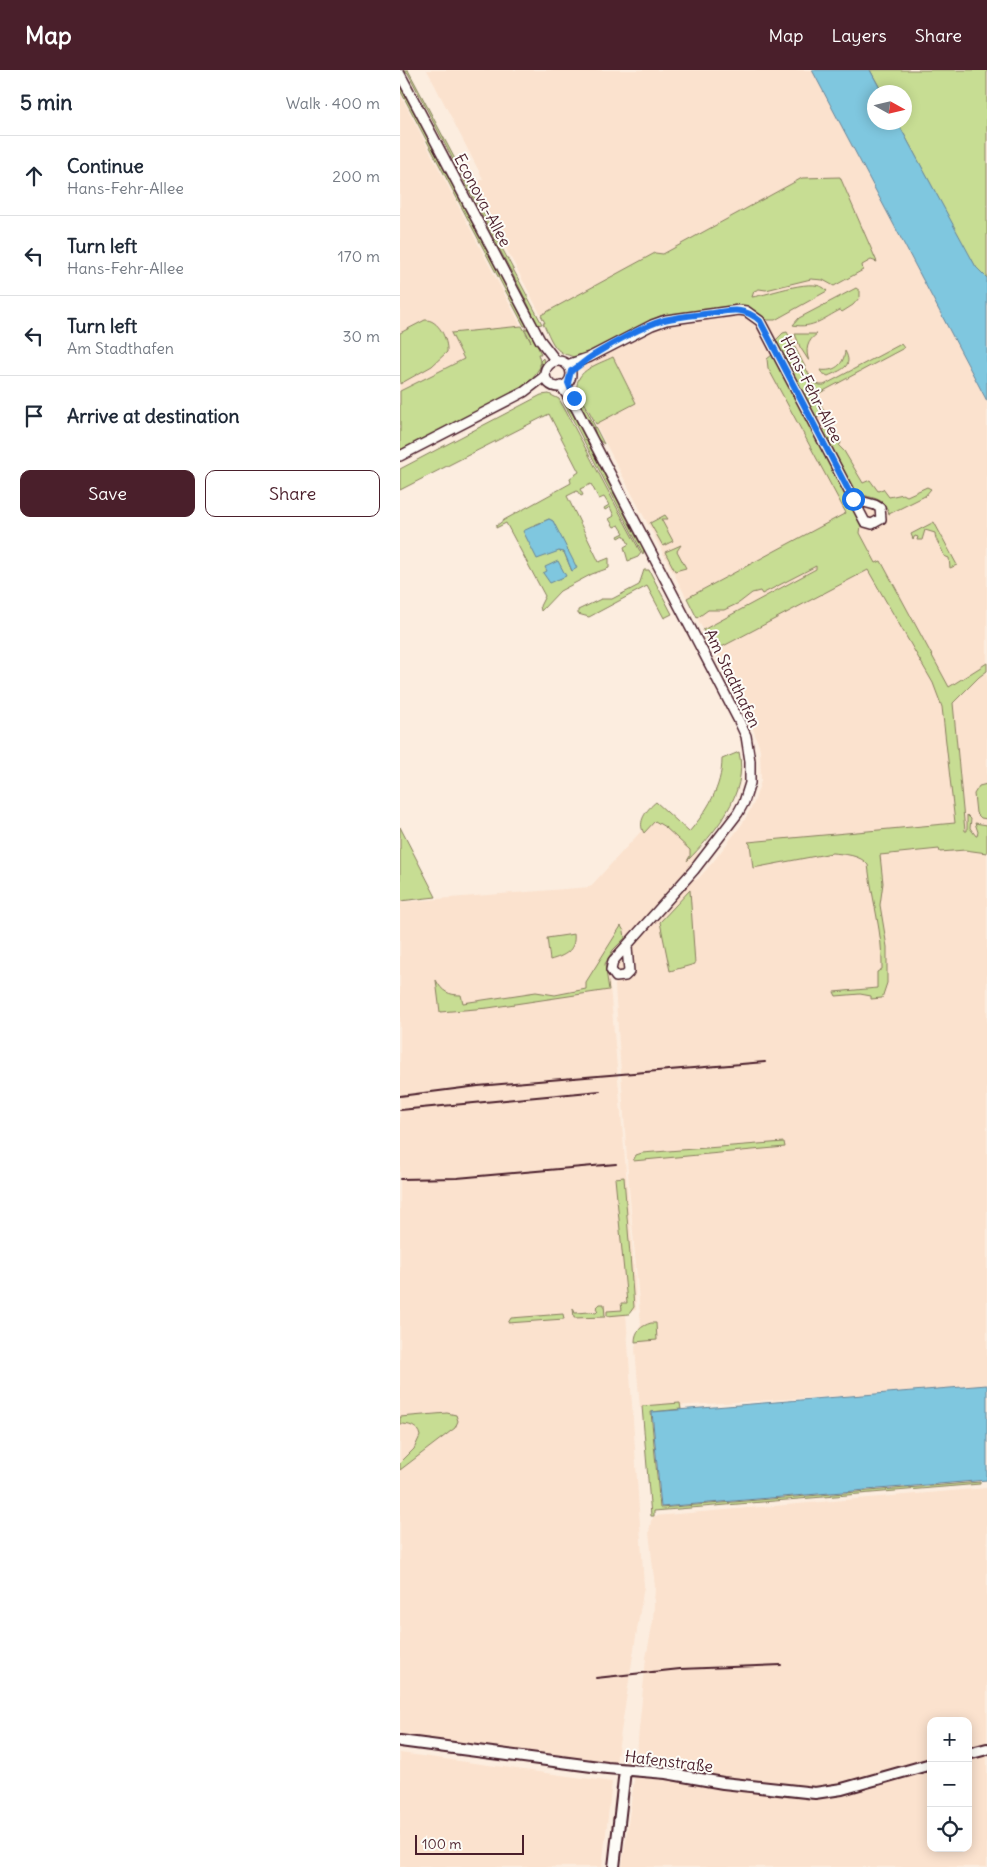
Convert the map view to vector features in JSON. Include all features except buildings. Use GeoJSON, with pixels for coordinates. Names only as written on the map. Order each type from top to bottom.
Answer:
{"type":"FeatureCollection","features":[{"type":"Feature","properties":{"kind":"street","name":"Econova-Allee"},"geometry":{"type":"LineString","coordinates":[[400,74],[552,363]]}},
{"type":"Feature","properties":{"kind":"street","name":"Hans-Fehr-Allee"},"geometry":{"type":"LineString","coordinates":[[569,368],[580,366],[590,357],[652,325],[666,320],[739,310],[746,311],[760,321],[853,499]]}},
{"type":"Feature","properties":{"kind":"street"},"geometry":{"type":"LineString","coordinates":[[400,456],[547,380],[564,385],[569,368],[563,362],[552,363],[547,380]]}},
{"type":"Feature","properties":{"kind":"street","name":"Am Stadthafen"},"geometry":{"type":"LineString","coordinates":[[564,385],[740,721],[748,745],[750,760],[750,783],[738,813],[694,870],[652,915],[627,946]]}},
{"type":"Feature","properties":{"kind":"street","name":"Hafenstraße"},"geometry":{"type":"LineString","coordinates":[[400,1741],[625,1770],[666,1773],[723,1783],[815,1793],[842,1790],[927,1765]]}},
{"type":"Feature","properties":{"kind":"street"},"geometry":{"type":"LineString","coordinates":[[972,1753],[987,1749]]}},
{"type":"Feature","properties":{"kind":"street"},"geometry":{"type":"LineString","coordinates":[[614,1867],[625,1770]]}},
{"type":"Feature","properties":{"kind":"shaded area"},"geometry":{"type":"Polygon","coordinates":[[[427,70],[812,70],[987,401],[987,1385],[640,1408],[635,1348],[641,1324],[615,986],[617,976],[613,965],[687,882],[698,879],[742,824],[753,805],[761,781],[760,749],[749,717],[577,389],[578,380],[584,372],[573,356],[567,355],[543,323],[545,323],[473,185],[483,179],[427,70]]]}},
{"type":"Feature","properties":{"kind":"shaded area"},"geometry":{"type":"Polygon","coordinates":[[[400,94],[521,326],[452,333],[464,359],[400,391],[400,94]]]}},
{"type":"Feature","properties":{"kind":"shaded area"},"geometry":{"type":"Polygon","coordinates":[[[654,817],[703,857],[630,938],[625,940],[607,965],[635,1277],[636,1310],[626,1313],[644,1586],[616,1763],[400,1737],[400,902],[590,887],[654,817]]]}},
{"type":"Feature","properties":{"kind":"shaded area"},"geometry":{"type":"Polygon","coordinates":[[[987,1488],[987,1867],[622,1867],[634,1781],[646,1658],[653,1621],[655,1587],[649,1532],[654,1516],[987,1488]]]}},
{"type":"Feature","properties":{"kind":"shaded area"},"geometry":{"type":"Polygon","coordinates":[[[400,1753],[612,1782],[602,1867],[400,1867],[400,1753]]]}},
{"type":"Feature","properties":{"kind":"green space"},"geometry":{"type":"Polygon","coordinates":[[[404,70],[408,70],[542,324],[537,325],[528,304],[408,73],[404,70]]]}},
{"type":"Feature","properties":{"kind":"green space"},"geometry":{"type":"Polygon","coordinates":[[[870,70],[987,70],[987,278],[976,267],[968,254],[902,130],[912,130],[912,85],[878,85],[870,70]]]}},
{"type":"Feature","properties":{"kind":"green space"},"geometry":{"type":"Polygon","coordinates":[[[400,86],[528,326],[524,326],[400,90],[400,86]]]}},
{"type":"Feature","properties":{"kind":"green space"},"geometry":{"type":"Polygon","coordinates":[[[840,177],[877,262],[871,260],[862,265],[863,270],[834,286],[823,280],[811,279],[766,290],[759,289],[754,291],[752,297],[803,285],[822,287],[827,291],[775,320],[767,320],[748,308],[733,306],[660,316],[575,359],[558,350],[553,343],[541,315],[655,253],[663,254],[802,178],[840,177]]]}},
{"type":"Feature","properties":{"kind":"green space"},"geometry":{"type":"Polygon","coordinates":[[[856,288],[860,291],[860,297],[853,305],[842,312],[840,310],[812,324],[793,325],[799,318],[856,288]]]}},
{"type":"Feature","properties":{"kind":"green space"},"geometry":{"type":"Polygon","coordinates":[[[425,320],[438,326],[446,341],[447,352],[432,366],[400,384],[400,333],[425,320]]]}},
{"type":"Feature","properties":{"kind":"green space"},"geometry":{"type":"Polygon","coordinates":[[[522,326],[531,342],[525,329],[530,329],[541,354],[538,354],[540,367],[534,376],[535,380],[400,453],[400,391],[464,359],[451,333],[522,326]]]}},
{"type":"Feature","properties":{"kind":"green space"},"geometry":{"type":"Polygon","coordinates":[[[787,332],[813,382],[820,385],[824,385],[901,344],[904,348],[816,395],[825,413],[817,418],[777,345],[776,340],[783,333],[787,332]]]}},
{"type":"Feature","properties":{"kind":"green space"},"geometry":{"type":"Polygon","coordinates":[[[795,334],[817,334],[808,346],[809,361],[800,347],[795,334]]]}},
{"type":"Feature","properties":{"kind":"green space"},"geometry":{"type":"Polygon","coordinates":[[[845,351],[848,361],[845,367],[828,376],[822,373],[820,370],[834,369],[840,364],[845,351]]]}},
{"type":"Feature","properties":{"kind":"green space"},"geometry":{"type":"Polygon","coordinates":[[[772,355],[861,525],[860,533],[876,563],[881,561],[949,687],[987,663],[987,671],[953,703],[965,831],[967,831],[967,815],[971,819],[970,828],[976,836],[978,832],[975,823],[987,825],[987,853],[965,850],[940,852],[939,849],[880,855],[883,883],[880,905],[887,947],[887,983],[882,998],[871,999],[871,996],[860,994],[836,996],[834,992],[877,988],[877,972],[882,969],[882,956],[868,865],[857,857],[832,853],[753,868],[750,844],[748,842],[955,823],[942,707],[933,683],[868,570],[714,651],[703,630],[816,569],[816,566],[762,594],[760,591],[752,593],[739,603],[724,610],[708,610],[697,618],[687,598],[846,513],[768,368],[767,359],[772,355]]]}},
{"type":"Feature","properties":{"kind":"green space"},"geometry":{"type":"Polygon","coordinates":[[[613,357],[636,403],[596,424],[577,389],[577,382],[589,368],[613,357]]]}},
{"type":"Feature","properties":{"kind":"green space"},"geometry":{"type":"Polygon","coordinates":[[[543,358],[542,369],[536,378],[541,366],[540,361],[543,358]]]}},
{"type":"Feature","properties":{"kind":"green space"},"geometry":{"type":"Polygon","coordinates":[[[574,393],[578,393],[604,444],[596,438],[593,426],[581,409],[574,393]]]}},
{"type":"Feature","properties":{"kind":"green space"},"geometry":{"type":"Polygon","coordinates":[[[549,394],[559,399],[641,553],[638,557],[628,561],[624,547],[629,544],[624,535],[619,538],[618,536],[624,533],[619,525],[614,527],[609,519],[614,516],[610,507],[605,510],[604,508],[609,505],[604,497],[599,499],[591,484],[580,489],[583,495],[581,496],[577,491],[567,496],[599,562],[609,558],[609,568],[592,574],[560,591],[541,611],[540,606],[545,596],[506,523],[496,528],[496,526],[571,483],[570,478],[579,472],[549,414],[400,490],[400,469],[541,395],[549,394]],[[549,519],[532,526],[559,551],[564,552],[572,571],[553,521],[549,519]]]}},
{"type":"Feature","properties":{"kind":"green space"},"geometry":{"type":"Polygon","coordinates":[[[565,399],[639,542],[642,542],[643,554],[564,403],[565,399]]]}},
{"type":"Feature","properties":{"kind":"green space"},"geometry":{"type":"Polygon","coordinates":[[[832,425],[841,443],[839,446],[863,483],[870,480],[878,491],[883,489],[889,497],[903,494],[907,496],[927,487],[931,489],[925,496],[889,514],[883,503],[863,495],[853,488],[823,430],[832,425]]]}},
{"type":"Feature","properties":{"kind":"green space"},"geometry":{"type":"Polygon","coordinates":[[[665,515],[668,519],[661,519],[673,541],[663,546],[650,523],[665,515]]]}},
{"type":"Feature","properties":{"kind":"green space"},"geometry":{"type":"Polygon","coordinates":[[[934,522],[957,565],[950,568],[949,558],[944,556],[935,533],[925,530],[922,540],[917,540],[918,537],[915,536],[913,539],[911,534],[934,522]]]}},
{"type":"Feature","properties":{"kind":"green space"},"geometry":{"type":"Polygon","coordinates":[[[681,545],[677,551],[686,568],[675,571],[665,552],[681,545]]]}},
{"type":"Feature","properties":{"kind":"green space"},"geometry":{"type":"Polygon","coordinates":[[[644,570],[649,570],[672,614],[664,618],[647,586],[589,617],[578,614],[578,610],[601,599],[612,599],[639,585],[644,570]]]}},
{"type":"Feature","properties":{"kind":"green space"},"geometry":{"type":"Polygon","coordinates":[[[739,752],[741,767],[739,783],[727,812],[708,838],[687,861],[690,856],[690,850],[665,827],[655,821],[644,833],[642,820],[656,802],[689,832],[702,816],[712,798],[719,779],[722,759],[739,752]]]}},
{"type":"Feature","properties":{"kind":"green space"},"geometry":{"type":"Polygon","coordinates":[[[987,784],[987,819],[981,818],[976,813],[974,794],[979,786],[987,784]]]}},
{"type":"Feature","properties":{"kind":"green space"},"geometry":{"type":"Polygon","coordinates":[[[400,827],[436,897],[400,901],[400,827]]]}},
{"type":"Feature","properties":{"kind":"green space"},"geometry":{"type":"Polygon","coordinates":[[[690,890],[695,964],[670,971],[660,922],[690,890]]]}},
{"type":"Feature","properties":{"kind":"green space"},"geometry":{"type":"Polygon","coordinates":[[[621,926],[625,938],[613,950],[605,964],[609,990],[488,1008],[440,1012],[436,980],[446,992],[461,995],[463,1003],[536,992],[555,995],[586,989],[586,982],[621,926]]]}},
{"type":"Feature","properties":{"kind":"green space"},"geometry":{"type":"Polygon","coordinates":[[[574,934],[571,949],[560,957],[550,960],[547,938],[574,934]]]}},
{"type":"Feature","properties":{"kind":"green space"},"geometry":{"type":"Polygon","coordinates":[[[784,1142],[785,1147],[633,1161],[636,1155],[642,1153],[784,1142]]]}},
{"type":"Feature","properties":{"kind":"green space"},"geometry":{"type":"Polygon","coordinates":[[[624,1177],[634,1307],[629,1314],[607,1316],[607,1311],[622,1310],[621,1303],[627,1303],[615,1178],[624,1177]]]}},
{"type":"Feature","properties":{"kind":"green space"},"geometry":{"type":"Polygon","coordinates":[[[600,1304],[604,1304],[605,1317],[574,1318],[573,1308],[575,1313],[596,1313],[598,1311],[596,1308],[600,1304]]]}},
{"type":"Feature","properties":{"kind":"green space"},"geometry":{"type":"Polygon","coordinates":[[[563,1314],[564,1319],[508,1323],[511,1318],[563,1314]]]}},
{"type":"Feature","properties":{"kind":"green space"},"geometry":{"type":"Polygon","coordinates":[[[651,1323],[656,1323],[657,1340],[635,1342],[639,1330],[651,1323]]]}},
{"type":"Feature","properties":{"kind":"green space"},"geometry":{"type":"Polygon","coordinates":[[[680,1403],[681,1409],[651,1412],[660,1508],[980,1482],[980,1484],[654,1511],[654,1516],[651,1516],[642,1406],[680,1403]]]}},
{"type":"Feature","properties":{"kind":"green space"},"geometry":{"type":"Polygon","coordinates":[[[447,1413],[456,1415],[458,1421],[455,1428],[400,1470],[400,1463],[414,1449],[420,1436],[413,1426],[400,1424],[400,1417],[447,1413]]]}},
{"type":"Feature","properties":{"kind":"water"},"geometry":{"type":"Polygon","coordinates":[[[812,70],[870,70],[878,85],[867,85],[867,130],[902,130],[976,267],[987,278],[987,401],[812,70]]]}},
{"type":"Feature","properties":{"kind":"water"},"geometry":{"type":"Polygon","coordinates":[[[549,519],[553,521],[577,568],[572,571],[564,552],[559,551],[537,559],[523,531],[549,519]]]}},
{"type":"Feature","properties":{"kind":"water"},"geometry":{"type":"Polygon","coordinates":[[[558,561],[566,576],[550,583],[543,573],[547,571],[545,567],[558,561]]]}},
{"type":"Feature","properties":{"kind":"water"},"geometry":{"type":"Polygon","coordinates":[[[987,1385],[987,1480],[661,1507],[652,1412],[987,1385]]]}},
{"type":"Feature","properties":{"kind":"railway"},"geometry":{"type":"LineString","coordinates":[[400,1096],[478,1086],[765,1062]]}},
{"type":"Feature","properties":{"kind":"railway"},"geometry":{"type":"LineString","coordinates":[[400,1110],[600,1091]]}},
{"type":"Feature","properties":{"kind":"railway"},"geometry":{"type":"LineString","coordinates":[[400,1179],[457,1178],[616,1164]]}},
{"type":"Feature","properties":{"kind":"railway"},"geometry":{"type":"LineString","coordinates":[[596,1678],[680,1669],[781,1665]]}},
{"type":"Feature","properties":{"kind":"route"},"geometry":{"type":"LineString","coordinates":[[574,398],[568,383],[571,371],[590,357],[652,325],[666,320],[732,310],[746,311],[760,321],[853,499]]}}]}
